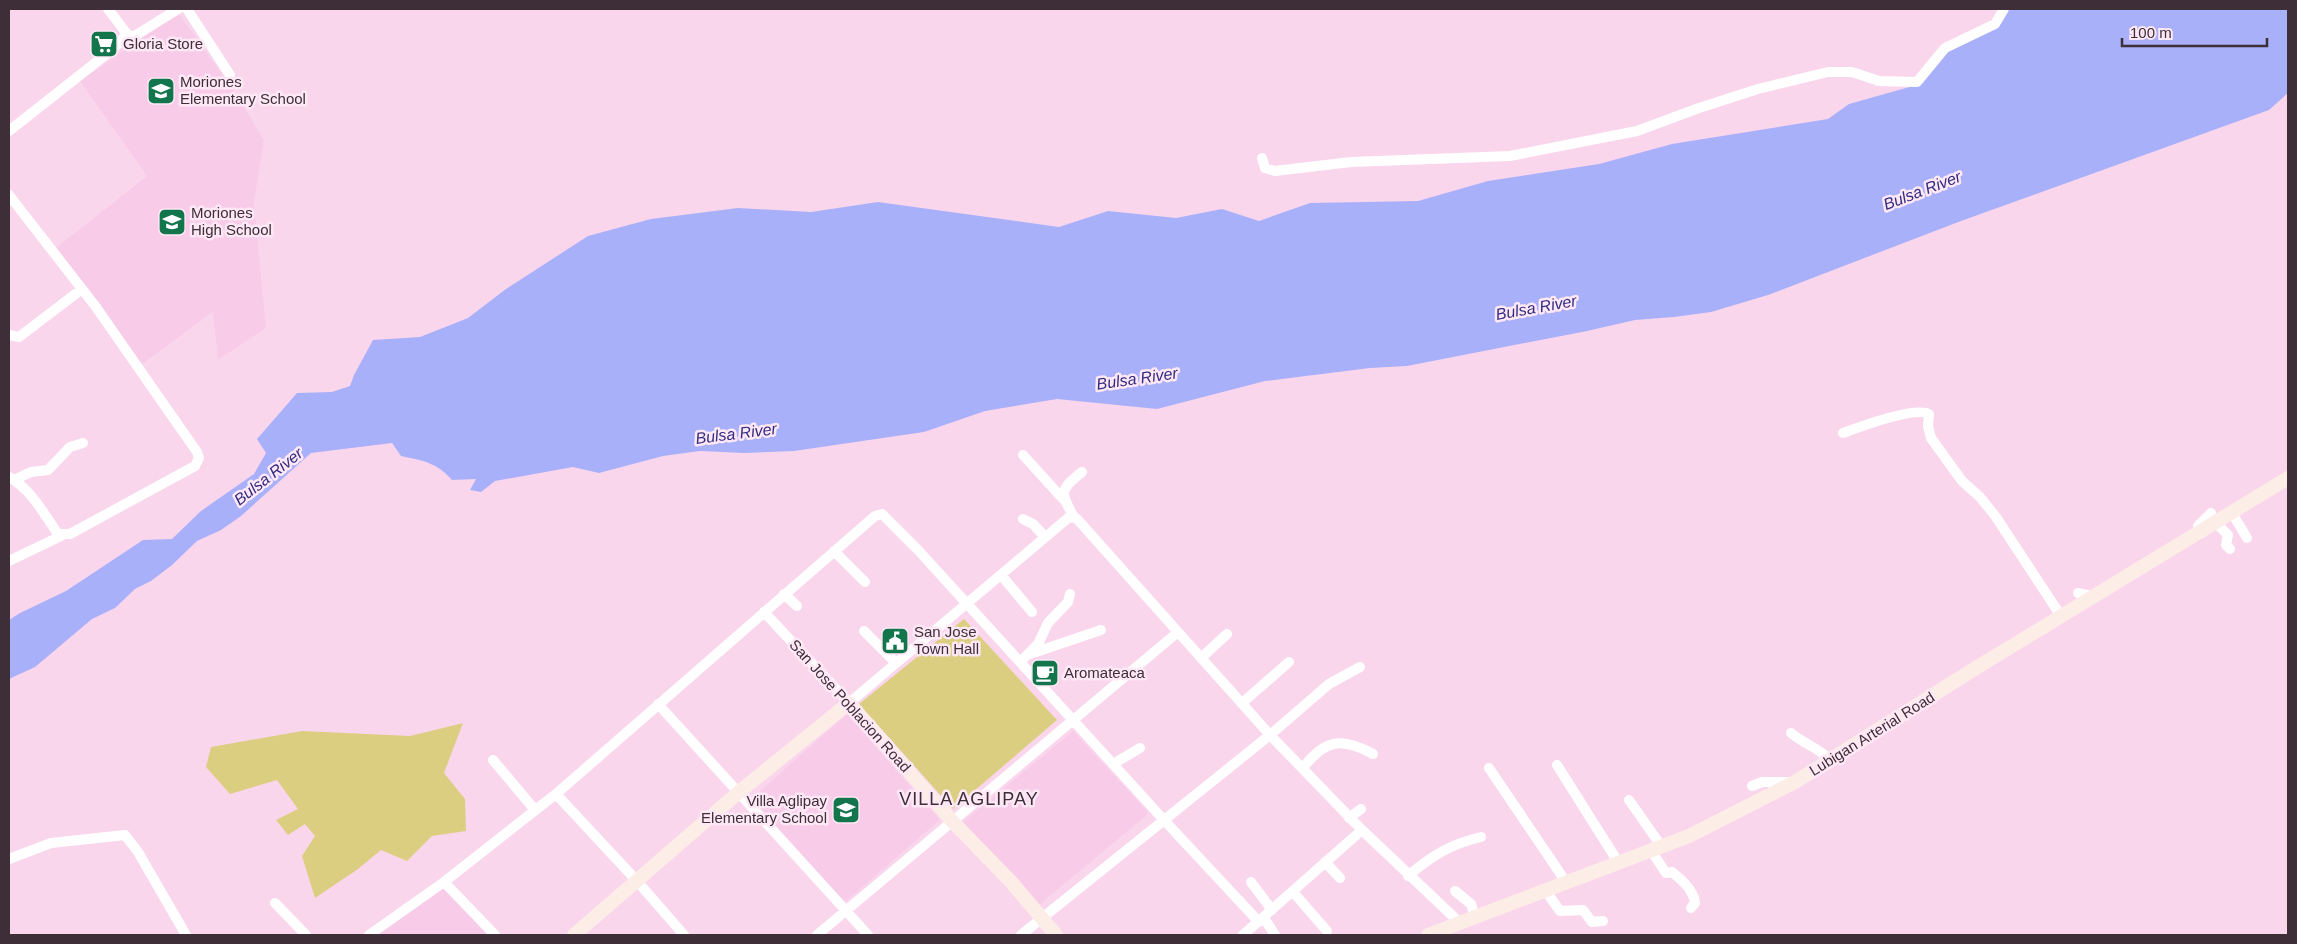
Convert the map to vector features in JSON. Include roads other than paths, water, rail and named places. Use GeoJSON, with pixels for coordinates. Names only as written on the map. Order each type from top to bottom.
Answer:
{"type":"FeatureCollection","features":[{"type":"Feature","properties":{"kind":"main road","name":"Lubigan Arterial Road"},"geometry":{"type":"LineString","coordinates":[[1428,935],[1618,862],[1657,850],[1689,836],[1795,782],[2062,616],[2202,532],[2213,518],[2232,513],[2288,478]]}},
{"type":"Feature","properties":{"kind":"main road"},"geometry":{"type":"LineString","coordinates":[[574,935],[739,792],[850,703]]}},
{"type":"Feature","properties":{"kind":"main road","name":"San Jose Poblacion Road"},"geometry":{"type":"LineString","coordinates":[[850,703],[953,822],[1043,918],[1056,935]]}},
{"type":"Feature","properties":{"kind":"street"},"geometry":{"type":"LineString","coordinates":[[108,9],[127,34],[134,37],[178,9]]}},
{"type":"Feature","properties":{"kind":"street"},"geometry":{"type":"LineString","coordinates":[[187,9],[230,75]]}},
{"type":"Feature","properties":{"kind":"street"},"geometry":{"type":"LineString","coordinates":[[1262,158],[1265,168],[1275,171],[1351,162],[1510,156],[1637,131],[1758,89],[1828,72],[1852,72],[1879,81],[1917,82],[1946,48],[1995,24],[2004,9]]}},
{"type":"Feature","properties":{"kind":"street"},"geometry":{"type":"LineString","coordinates":[[9,131],[113,49],[127,34]]}},
{"type":"Feature","properties":{"kind":"street"},"geometry":{"type":"LineString","coordinates":[[9,195],[82,289],[197,452],[198,458],[195,466],[70,534],[63,535],[9,561]]}},
{"type":"Feature","properties":{"kind":"street"},"geometry":{"type":"LineString","coordinates":[[9,335],[19,337],[82,289]]}},
{"type":"Feature","properties":{"kind":"street"},"geometry":{"type":"LineString","coordinates":[[1843,433],[1869,423],[1901,416],[1928,414],[1931,438],[1962,481],[1980,497],[1996,518],[2062,616]]}},
{"type":"Feature","properties":{"kind":"street"},"geometry":{"type":"LineString","coordinates":[[63,535],[58,534],[37,503],[11,479],[31,472],[48,470],[70,447],[84,443]]}},
{"type":"Feature","properties":{"kind":"street"},"geometry":{"type":"LineString","coordinates":[[1023,455],[1063,499],[1074,517],[1270,735],[1349,818],[1408,876],[1460,922]]}},
{"type":"Feature","properties":{"kind":"street"},"geometry":{"type":"LineString","coordinates":[[1063,499],[1065,486],[1082,472]]}},
{"type":"Feature","properties":{"kind":"street"},"geometry":{"type":"LineString","coordinates":[[2232,513],[2247,538]]}},
{"type":"Feature","properties":{"kind":"street"},"geometry":{"type":"LineString","coordinates":[[370,935],[444,882],[556,794],[834,551],[876,516],[882,514],[918,550],[1163,820],[1275,935]]}},
{"type":"Feature","properties":{"kind":"street"},"geometry":{"type":"LineString","coordinates":[[850,703],[1068,518],[1074,517]]}},
{"type":"Feature","properties":{"kind":"street"},"geometry":{"type":"LineString","coordinates":[[2213,518],[2228,535],[2226,546],[2230,549]]}},
{"type":"Feature","properties":{"kind":"street"},"geometry":{"type":"LineString","coordinates":[[1023,520],[1033,524],[1046,537]]}},
{"type":"Feature","properties":{"kind":"street"},"geometry":{"type":"LineString","coordinates":[[834,551],[865,582]]}},
{"type":"Feature","properties":{"kind":"street"},"geometry":{"type":"LineString","coordinates":[[1001,575],[1032,612]]}},
{"type":"Feature","properties":{"kind":"street"},"geometry":{"type":"LineString","coordinates":[[2078,593],[2096,597]]}},
{"type":"Feature","properties":{"kind":"street"},"geometry":{"type":"LineString","coordinates":[[784,594],[797,606]]}},
{"type":"Feature","properties":{"kind":"street"},"geometry":{"type":"LineString","coordinates":[[1020,662],[1038,644],[1048,623],[1068,602],[1070,594]]}},
{"type":"Feature","properties":{"kind":"street","name":"San Jose Poblacion Road"},"geometry":{"type":"LineString","coordinates":[[764,612],[850,703]]}},
{"type":"Feature","properties":{"kind":"street"},"geometry":{"type":"LineString","coordinates":[[1030,654],[1101,630]]}},
{"type":"Feature","properties":{"kind":"street"},"geometry":{"type":"LineString","coordinates":[[864,631],[896,663]]}},
{"type":"Feature","properties":{"kind":"street"},"geometry":{"type":"LineString","coordinates":[[817,935],[1178,632]]}},
{"type":"Feature","properties":{"kind":"street"},"geometry":{"type":"LineString","coordinates":[[1201,658],[1227,634]]}},
{"type":"Feature","properties":{"kind":"street"},"geometry":{"type":"LineString","coordinates":[[1242,703],[1289,662]]}},
{"type":"Feature","properties":{"kind":"street"},"geometry":{"type":"LineString","coordinates":[[1021,935],[1270,735],[1329,684],[1360,667]]}},
{"type":"Feature","properties":{"kind":"street"},"geometry":{"type":"LineString","coordinates":[[658,704],[868,935]]}},
{"type":"Feature","properties":{"kind":"street"},"geometry":{"type":"LineString","coordinates":[[1791,732],[1810,746],[1820,750],[1830,760]]}},
{"type":"Feature","properties":{"kind":"street"},"geometry":{"type":"LineString","coordinates":[[1303,768],[1311,757],[1326,746],[1340,742],[1349,743],[1373,754]]}},
{"type":"Feature","properties":{"kind":"street"},"geometry":{"type":"LineString","coordinates":[[1113,764],[1140,748]]}},
{"type":"Feature","properties":{"kind":"street"},"geometry":{"type":"LineString","coordinates":[[493,760],[535,810]]}},
{"type":"Feature","properties":{"kind":"street"},"geometry":{"type":"LineString","coordinates":[[1557,765],[1618,862]]}},
{"type":"Feature","properties":{"kind":"street"},"geometry":{"type":"LineString","coordinates":[[1489,768],[1566,882]]}},
{"type":"Feature","properties":{"kind":"street"},"geometry":{"type":"LineString","coordinates":[[1752,786],[1762,782],[1795,782]]}},
{"type":"Feature","properties":{"kind":"street"},"geometry":{"type":"LineString","coordinates":[[556,794],[684,935]]}},
{"type":"Feature","properties":{"kind":"street"},"geometry":{"type":"LineString","coordinates":[[1629,800],[1657,850],[1662,870],[1677,875],[1693,894],[1696,903],[1691,908]]}},
{"type":"Feature","properties":{"kind":"street"},"geometry":{"type":"LineString","coordinates":[[1349,818],[1361,809]]}},
{"type":"Feature","properties":{"kind":"street"},"geometry":{"type":"LineString","coordinates":[[1244,935],[1362,830]]}},
{"type":"Feature","properties":{"kind":"street"},"geometry":{"type":"LineString","coordinates":[[9,859],[51,843],[125,835],[138,852],[186,935]]}},
{"type":"Feature","properties":{"kind":"street"},"geometry":{"type":"LineString","coordinates":[[1408,876],[1441,850],[1481,837]]}},
{"type":"Feature","properties":{"kind":"street"},"geometry":{"type":"LineString","coordinates":[[1325,862],[1340,878]]}},
{"type":"Feature","properties":{"kind":"street"},"geometry":{"type":"LineString","coordinates":[[444,882],[495,935]]}},
{"type":"Feature","properties":{"kind":"street"},"geometry":{"type":"LineString","coordinates":[[1251,882],[1272,910]]}},
{"type":"Feature","properties":{"kind":"street"},"geometry":{"type":"LineString","coordinates":[[1544,890],[1554,907],[1560,911],[1583,910],[1592,922],[1604,921]]}},
{"type":"Feature","properties":{"kind":"street"},"geometry":{"type":"LineString","coordinates":[[1455,891],[1471,904],[1475,917]]}},
{"type":"Feature","properties":{"kind":"street"},"geometry":{"type":"LineString","coordinates":[[1293,892],[1327,931]]}},
{"type":"Feature","properties":{"kind":"street"},"geometry":{"type":"LineString","coordinates":[[275,904],[306,935]]}},
{"type":"Feature","properties":{"kind":"water","name":"Bulsa River"},"geometry":{"type":"Polygon","coordinates":[[[2009,9],[2288,9],[2288,93],[2269,110],[1961,221],[1768,295],[1711,312],[1635,320],[1407,366],[1370,368],[1265,381],[1157,409],[1057,399],[985,411],[924,432],[794,451],[744,453],[700,451],[663,456],[599,473],[573,467],[495,481],[481,492],[470,490],[476,479],[452,480],[435,466],[401,456],[392,443],[311,453],[241,516],[221,530],[197,541],[172,565],[151,581],[135,589],[115,608],[92,619],[35,667],[9,679],[9,620],[66,591],[143,540],[172,539],[201,511],[254,474],[266,453],[257,439],[297,393],[332,392],[350,386],[373,340],[420,337],[468,318],[506,289],[588,236],[651,219],[738,208],[811,212],[878,202],[1059,227],[1108,211],[1176,218],[1222,209],[1259,221],[1310,203],[1418,201],[1488,181],[1599,164],[1672,144],[1828,119],[1849,104],[1920,84],[1946,52],[1997,28],[2009,9]]]}},
{"type":"Feature","properties":{"kind":"place","name":"Gloria Store"},"geometry":{"type":"Point","coordinates":[104,44]}},
{"type":"Feature","properties":{"kind":"place","name":"Moriones Elementary School"},"geometry":{"type":"Point","coordinates":[161,91]}},
{"type":"Feature","properties":{"kind":"place","name":"Moriones High School"},"geometry":{"type":"Point","coordinates":[172,222]}},
{"type":"Feature","properties":{"kind":"place","name":"San Jose Town Hall"},"geometry":{"type":"Point","coordinates":[895,641]}},
{"type":"Feature","properties":{"kind":"place","name":"Aromateaca"},"geometry":{"type":"Point","coordinates":[1045,673]}},
{"type":"Feature","properties":{"kind":"place","name":"Villa Aglipay Elementary School"},"geometry":{"type":"Point","coordinates":[846,810]}},
{"type":"Feature","properties":{"kind":"district","name":"VILLA AGLIPAY"},"geometry":{"type":"Point","coordinates":[969,799]}}]}
